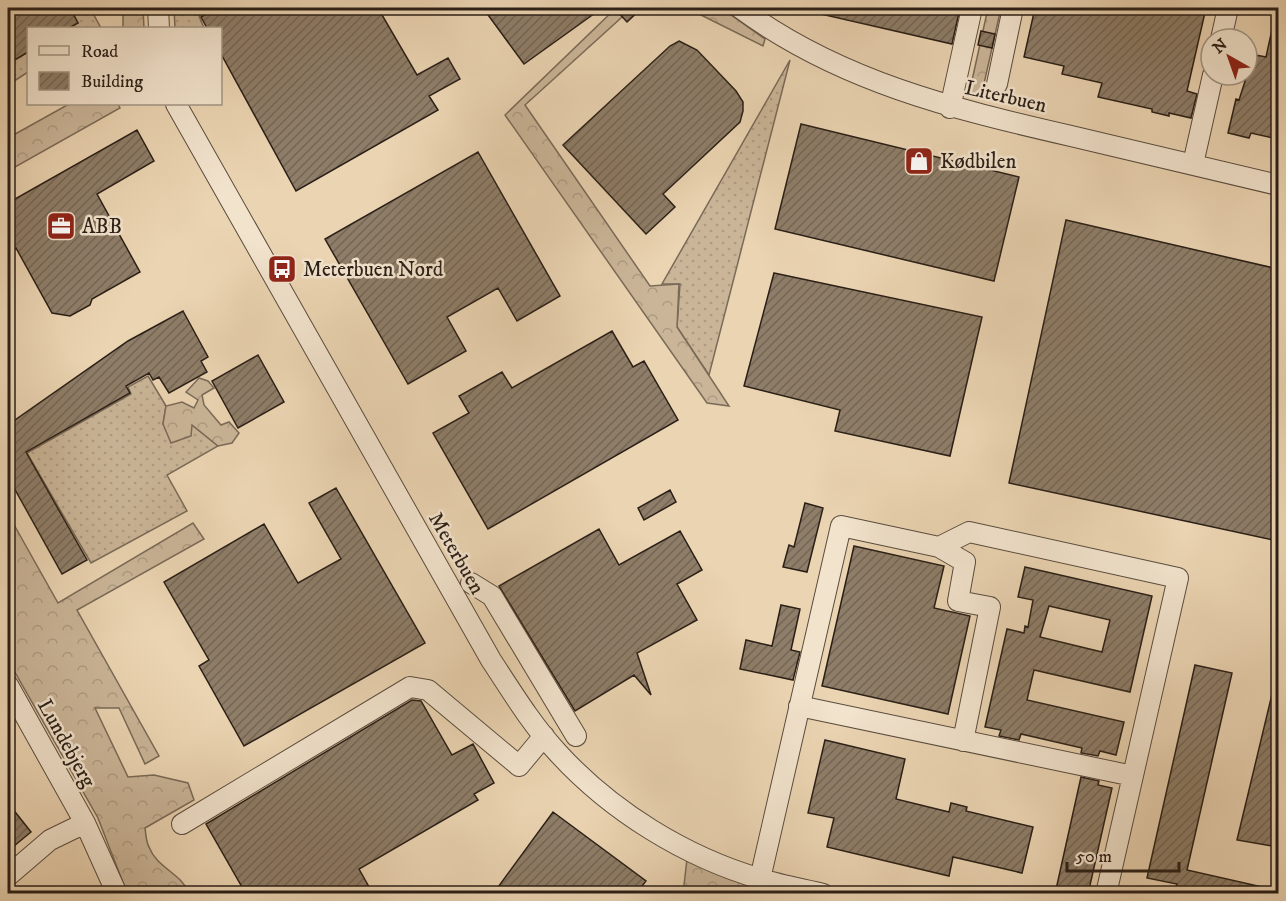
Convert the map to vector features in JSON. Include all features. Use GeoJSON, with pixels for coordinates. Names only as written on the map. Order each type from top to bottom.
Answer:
{"type":"FeatureCollection","features":[{"type":"Feature","properties":{"kind":"street"},"geometry":{"type":"LineString","coordinates":[[158,8],[159,27]]}},
{"type":"Feature","properties":{"kind":"street","name":"Literbuen"},"geometry":{"type":"LineString","coordinates":[[740,8],[807,50],[882,85],[950,108],[1278,184]]}},
{"type":"Feature","properties":{"kind":"street"},"geometry":{"type":"LineString","coordinates":[[950,108],[972,8]]}},
{"type":"Feature","properties":{"kind":"street"},"geometry":{"type":"LineString","coordinates":[[997,84],[1013,8]]}},
{"type":"Feature","properties":{"kind":"street"},"geometry":{"type":"LineString","coordinates":[[1224,27],[1228,8]]}},
{"type":"Feature","properties":{"kind":"street"},"geometry":{"type":"LineString","coordinates":[[1193,164],[1210,87]]}},
{"type":"Feature","properties":{"kind":"street","name":"Meterbuen"},"geometry":{"type":"LineString","coordinates":[[177,105],[484,647],[524,711],[544,736],[603,796],[653,830],[710,861],[760,879],[823,894]]}},
{"type":"Feature","properties":{"kind":"street"},"geometry":{"type":"LineString","coordinates":[[760,879],[841,526],[939,547],[965,562],[958,601],[990,607],[963,741]]}},
{"type":"Feature","properties":{"kind":"street"},"geometry":{"type":"LineString","coordinates":[[939,547],[969,532],[1178,578],[1106,894]]}},
{"type":"Feature","properties":{"kind":"street"},"geometry":{"type":"LineString","coordinates":[[471,584],[492,596],[576,736]]}},
{"type":"Feature","properties":{"kind":"street","name":"Lundebjerg"},"geometry":{"type":"LineString","coordinates":[[8,685],[85,823],[117,894]]}},
{"type":"Feature","properties":{"kind":"street"},"geometry":{"type":"LineString","coordinates":[[182,824],[410,687],[429,690],[519,766],[544,736]]}},
{"type":"Feature","properties":{"kind":"street"},"geometry":{"type":"LineString","coordinates":[[799,706],[1133,776]]}},
{"type":"Feature","properties":{"kind":"street"},"geometry":{"type":"LineString","coordinates":[[8,876],[50,840],[85,823]]}},
{"type":"Feature","properties":{"kind":"green space"},"geometry":{"type":"Polygon","coordinates":[[[70,8],[90,8],[100,27],[71,27],[78,23],[70,8]]]}},
{"type":"Feature","properties":{"kind":"green space"},"geometry":{"type":"Polygon","coordinates":[[[123,8],[143,8],[144,27],[123,27],[123,8]]]}},
{"type":"Feature","properties":{"kind":"green space"},"geometry":{"type":"Polygon","coordinates":[[[174,8],[213,8],[199,16],[204,27],[175,27],[174,8]]]}},
{"type":"Feature","properties":{"kind":"green space"},"geometry":{"type":"Polygon","coordinates":[[[616,8],[632,8],[525,105],[650,286],[679,284],[677,327],[729,406],[707,403],[505,115],[616,8]]]}},
{"type":"Feature","properties":{"kind":"green space"},"geometry":{"type":"Polygon","coordinates":[[[687,8],[721,8],[765,39],[763,46],[687,8]]]}},
{"type":"Feature","properties":{"kind":"green space"},"geometry":{"type":"Polygon","coordinates":[[[988,8],[1001,8],[981,97],[969,94],[988,8]]]}},
{"type":"Feature","properties":{"kind":"green space"},"geometry":{"type":"Polygon","coordinates":[[[27,53],[27,73],[8,85],[8,64],[27,53]]]}},
{"type":"Feature","properties":{"kind":"green space"},"geometry":{"type":"Polygon","coordinates":[[[790,60],[709,375],[677,327],[680,284],[662,284],[790,60]]]}},
{"type":"Feature","properties":{"kind":"green space"},"geometry":{"type":"Polygon","coordinates":[[[67,105],[118,105],[120,108],[8,171],[8,138],[67,105]]]}},
{"type":"Feature","properties":{"kind":"green space"},"geometry":{"type":"Polygon","coordinates":[[[148,376],[166,406],[163,424],[192,425],[218,446],[167,475],[187,511],[91,563],[27,453],[131,394],[128,387],[148,376]]]}},
{"type":"Feature","properties":{"kind":"green space"},"geometry":{"type":"Polygon","coordinates":[[[199,378],[208,381],[214,388],[202,395],[204,405],[221,425],[229,422],[239,433],[232,443],[218,446],[192,425],[191,436],[171,443],[163,424],[166,406],[182,402],[194,408],[198,400],[186,392],[199,378]]]}},
{"type":"Feature","properties":{"kind":"green space"},"geometry":{"type":"Polygon","coordinates":[[[8,514],[58,603],[193,523],[204,539],[77,610],[159,756],[145,764],[119,708],[95,708],[128,777],[154,775],[188,783],[194,800],[145,828],[147,843],[153,854],[180,880],[189,893],[127,893],[98,818],[8,660],[8,514]]]}},
{"type":"Feature","properties":{"kind":"green space"},"geometry":{"type":"Polygon","coordinates":[[[687,859],[710,871],[781,893],[683,894],[687,859]]]}},
{"type":"Feature","properties":{"kind":"building"},"geometry":{"type":"Polygon","coordinates":[[[8,8],[70,8],[78,23],[71,27],[27,27],[27,53],[8,64],[8,8]]]}},
{"type":"Feature","properties":{"kind":"building"},"geometry":{"type":"Polygon","coordinates":[[[217,8],[378,8],[417,75],[448,58],[460,79],[429,96],[438,110],[296,191],[222,56],[222,27],[206,27],[201,17],[217,8]]]}},
{"type":"Feature","properties":{"kind":"building"},"geometry":{"type":"Polygon","coordinates":[[[483,8],[602,8],[524,64],[483,8]]]}},
{"type":"Feature","properties":{"kind":"building"},"geometry":{"type":"Polygon","coordinates":[[[614,8],[642,8],[627,22],[614,8]]]}},
{"type":"Feature","properties":{"kind":"building"},"geometry":{"type":"Polygon","coordinates":[[[813,8],[960,8],[952,44],[812,12],[813,8]]]}},
{"type":"Feature","properties":{"kind":"building"},"geometry":{"type":"Polygon","coordinates":[[[1035,8],[1206,8],[1202,27],[1199,27],[1199,39],[1187,91],[1197,94],[1191,118],[1169,113],[1169,116],[1152,112],[1152,109],[1098,97],[1102,83],[1062,74],[1064,66],[1024,57],[1035,8]]]}},
{"type":"Feature","properties":{"kind":"building"},"geometry":{"type":"Polygon","coordinates":[[[1273,25],[1278,26],[1278,139],[1251,133],[1249,138],[1228,133],[1236,99],[1239,100],[1243,87],[1259,87],[1259,56],[1266,57],[1273,25]]]}},
{"type":"Feature","properties":{"kind":"building"},"geometry":{"type":"Polygon","coordinates":[[[981,31],[995,34],[992,48],[978,45],[981,31]]]}},
{"type":"Feature","properties":{"kind":"building"},"geometry":{"type":"Polygon","coordinates":[[[679,41],[697,50],[736,91],[743,102],[743,111],[740,122],[663,194],[675,207],[646,234],[563,145],[670,46],[679,41]]]}},
{"type":"Feature","properties":{"kind":"building"},"geometry":{"type":"Polygon","coordinates":[[[801,124],[1019,177],[994,281],[775,229],[801,124]]]}},
{"type":"Feature","properties":{"kind":"building","name":"ABB"},"geometry":{"type":"Polygon","coordinates":[[[137,130],[154,161],[97,194],[140,272],[92,299],[90,305],[70,316],[52,313],[16,248],[8,253],[8,203],[137,130]]]}},
{"type":"Feature","properties":{"kind":"building"},"geometry":{"type":"Polygon","coordinates":[[[478,152],[560,296],[517,321],[498,288],[447,317],[466,351],[408,384],[325,239],[478,152]]]}},
{"type":"Feature","properties":{"kind":"building"},"geometry":{"type":"Polygon","coordinates":[[[1066,220],[1278,269],[1278,541],[1009,483],[1066,220]]]}},
{"type":"Feature","properties":{"kind":"building"},"geometry":{"type":"Polygon","coordinates":[[[774,273],[982,317],[950,456],[835,431],[840,410],[744,386],[774,273]]]}},
{"type":"Feature","properties":{"kind":"building"},"geometry":{"type":"Polygon","coordinates":[[[183,311],[208,357],[201,361],[207,372],[169,393],[159,377],[153,380],[149,373],[126,386],[130,393],[26,452],[87,560],[62,574],[8,477],[8,425],[128,341],[183,311]]]}},
{"type":"Feature","properties":{"kind":"building"},"geometry":{"type":"Polygon","coordinates":[[[612,331],[633,367],[644,361],[678,420],[488,529],[433,433],[469,413],[459,396],[502,372],[512,388],[612,331]]]}},
{"type":"Feature","properties":{"kind":"building"},"geometry":{"type":"Polygon","coordinates":[[[258,355],[284,402],[238,428],[212,381],[258,355]]]}},
{"type":"Feature","properties":{"kind":"building"},"geometry":{"type":"Polygon","coordinates":[[[336,488],[425,643],[244,746],[199,666],[209,660],[164,582],[264,524],[298,583],[341,559],[309,503],[336,488]]]}},
{"type":"Feature","properties":{"kind":"building"},"geometry":{"type":"Polygon","coordinates":[[[670,490],[676,502],[644,520],[638,508],[670,490]]]}},
{"type":"Feature","properties":{"kind":"building"},"geometry":{"type":"Polygon","coordinates":[[[805,503],[823,508],[807,572],[783,567],[789,545],[794,547],[805,503]]]}},
{"type":"Feature","properties":{"kind":"building"},"geometry":{"type":"Polygon","coordinates":[[[599,529],[619,565],[680,531],[702,570],[677,584],[697,620],[637,653],[651,695],[634,675],[575,711],[499,586],[599,529]]]}},
{"type":"Feature","properties":{"kind":"building"},"geometry":{"type":"Polygon","coordinates":[[[854,546],[944,566],[934,608],[970,616],[948,714],[822,686],[854,546]]]}},
{"type":"Feature","properties":{"kind":"building"},"geometry":{"type":"Polygon","coordinates":[[[1025,567],[1152,596],[1130,692],[1034,670],[1027,700],[1124,722],[1116,755],[1100,751],[1098,756],[1081,753],[1082,748],[1021,734],[1019,740],[999,736],[1001,730],[985,727],[1007,629],[1024,633],[1025,626],[1028,627],[1033,600],[1018,597],[1025,567]],[[1049,606],[1040,637],[1102,652],[1110,620],[1049,606]]]}},
{"type":"Feature","properties":{"kind":"building"},"geometry":{"type":"Polygon","coordinates":[[[781,605],[800,609],[791,650],[800,652],[793,680],[740,669],[746,640],[772,646],[781,605]]]}},
{"type":"Feature","properties":{"kind":"building"},"geometry":{"type":"Polygon","coordinates":[[[1195,665],[1232,673],[1187,870],[1267,888],[1267,894],[1175,894],[1177,884],[1147,878],[1195,665]]]}},
{"type":"Feature","properties":{"kind":"building"},"geometry":{"type":"Polygon","coordinates":[[[1274,686],[1278,687],[1278,847],[1237,840],[1274,686]]]}},
{"type":"Feature","properties":{"kind":"building"},"geometry":{"type":"Polygon","coordinates":[[[412,700],[421,701],[452,755],[473,744],[494,783],[474,794],[478,800],[359,869],[373,894],[246,894],[206,824],[412,700]]]}},
{"type":"Feature","properties":{"kind":"building"},"geometry":{"type":"Polygon","coordinates":[[[825,740],[905,759],[896,799],[949,812],[951,803],[967,807],[966,811],[1033,827],[1022,873],[953,857],[949,876],[827,847],[834,818],[808,813],[825,740]]]}},
{"type":"Feature","properties":{"kind":"building"},"geometry":{"type":"Polygon","coordinates":[[[1081,777],[1099,781],[1098,785],[1112,788],[1088,894],[1055,894],[1081,777]]]}},
{"type":"Feature","properties":{"kind":"building"},"geometry":{"type":"Polygon","coordinates":[[[8,803],[31,832],[8,851],[8,803]]]}},
{"type":"Feature","properties":{"kind":"building"},"geometry":{"type":"Polygon","coordinates":[[[553,812],[646,881],[636,894],[493,894],[553,812]]]}},
{"type":"Feature","properties":{"kind":"place","name":"Kødbilen"},"geometry":{"type":"Point","coordinates":[919,161]}},
{"type":"Feature","properties":{"kind":"place","name":"ABB"},"geometry":{"type":"Point","coordinates":[61,226]}},
{"type":"Feature","properties":{"kind":"place","name":"Meterbuen Nord"},"geometry":{"type":"Point","coordinates":[282,269]}}]}
